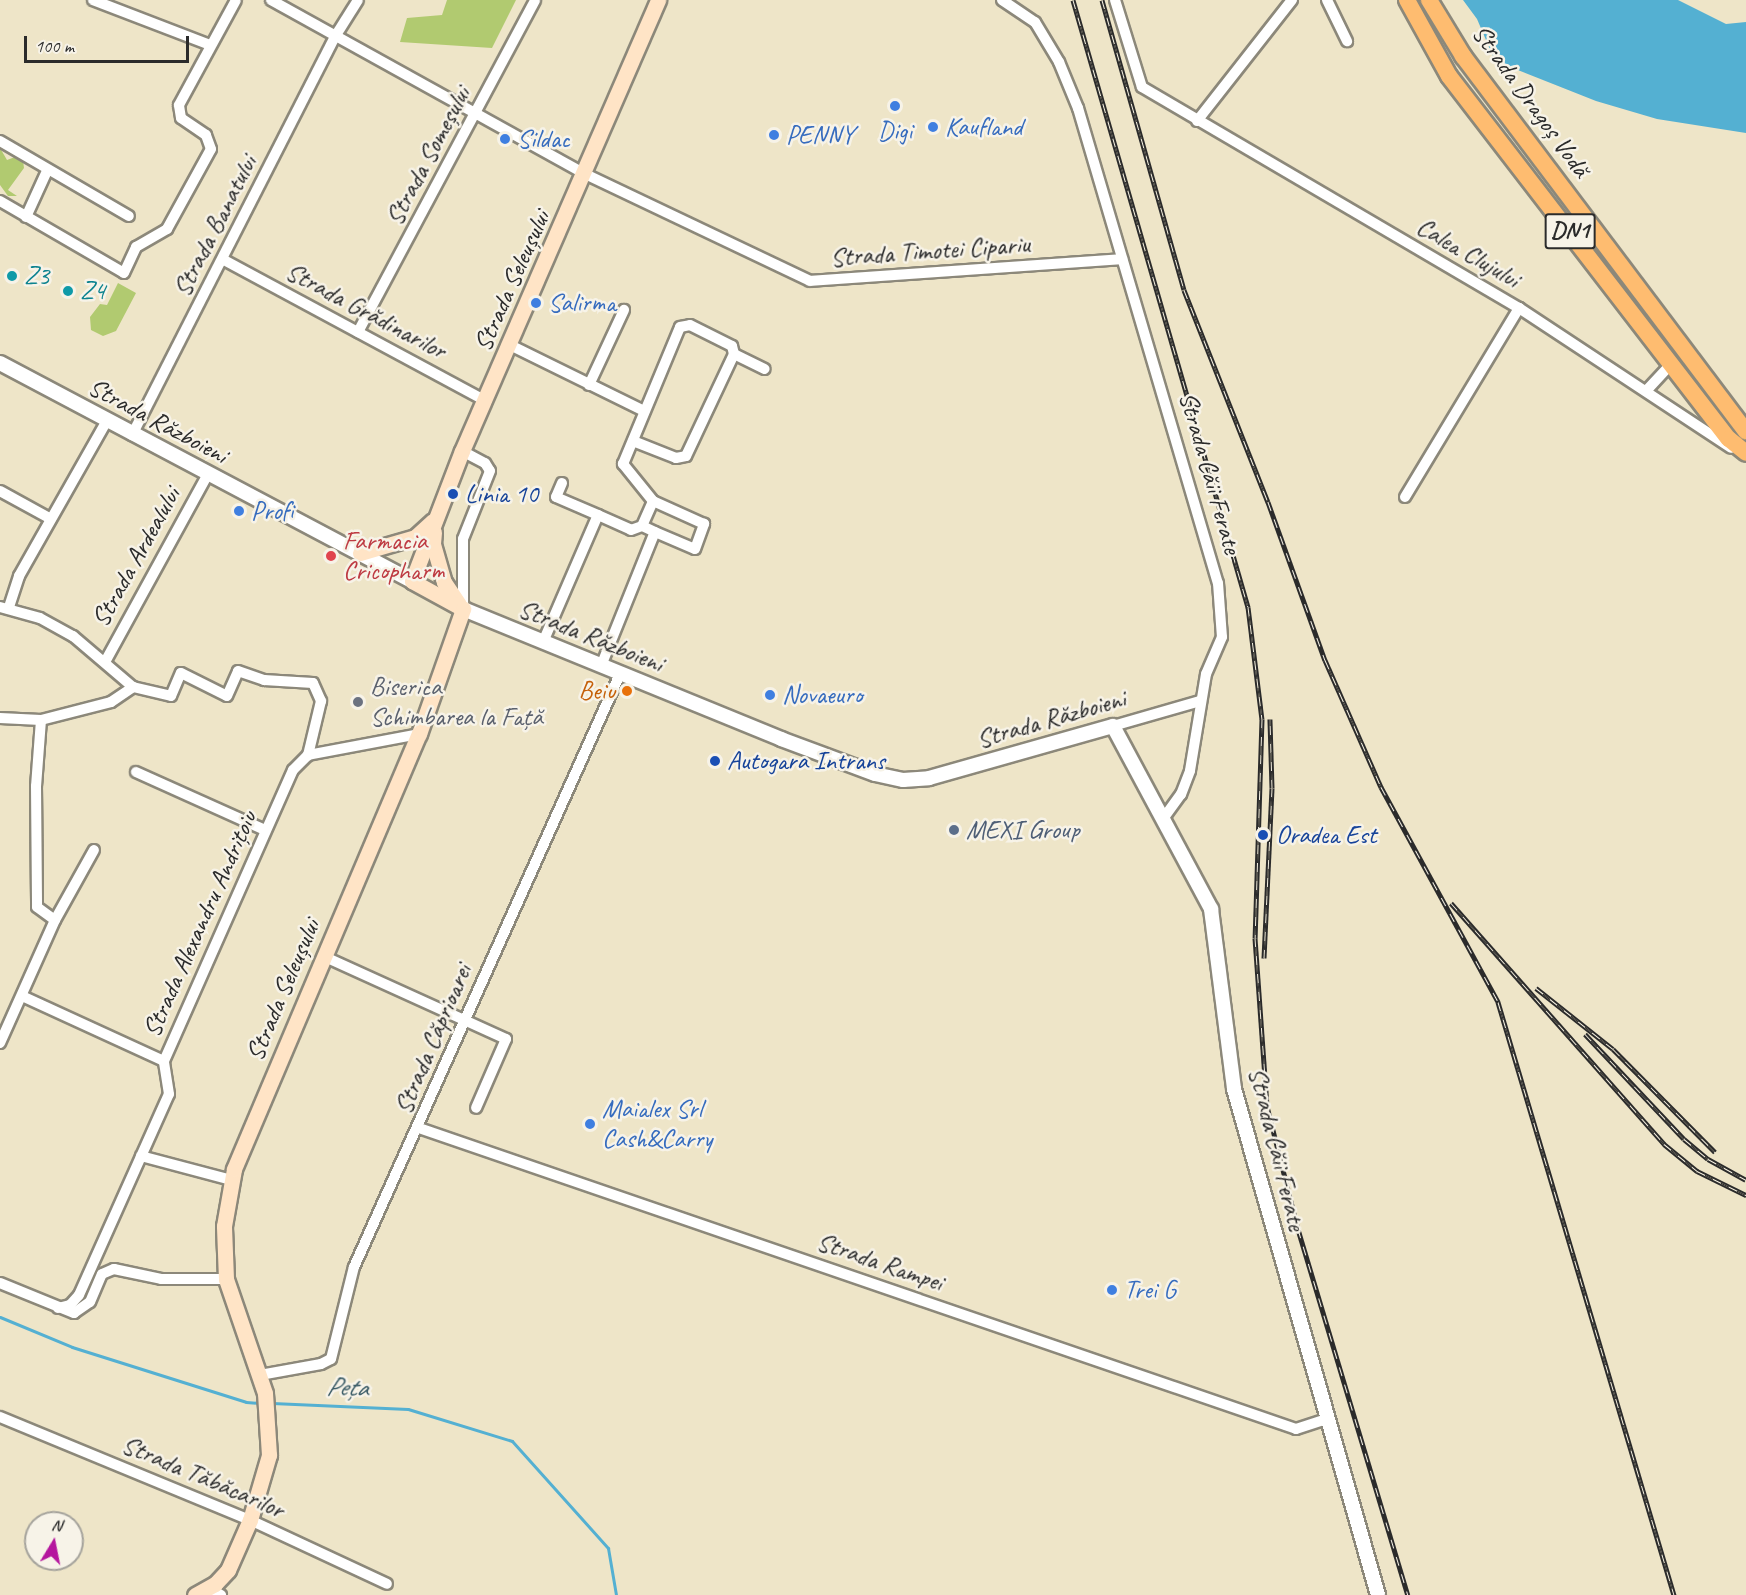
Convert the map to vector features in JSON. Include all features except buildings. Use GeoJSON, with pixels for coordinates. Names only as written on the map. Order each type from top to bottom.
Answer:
{"type":"FeatureCollection","features":[{"type":"Feature","properties":{"kind":"main road","name":"Strada Seleușului"},"geometry":{"type":"LineString","coordinates":[[412,580],[462,452],[585,174],[657,0]]}},
{"type":"Feature","properties":{"kind":"main road","name":"Strada Dragoș Vodă"},"geometry":{"type":"LineString","coordinates":[[1407,0],[1449,76],[1655,340],[1729,439],[1746,455]]}},
{"type":"Feature","properties":{"kind":"main road","name":"Strada Dragoș Vodă"},"geometry":{"type":"LineString","coordinates":[[1429,0],[1463,56],[1743,427]]}},
{"type":"Feature","properties":{"kind":"main road"},"geometry":{"type":"LineString","coordinates":[[1655,340],[1666,341],[1671,333]]}},
{"type":"Feature","properties":{"kind":"main road"},"geometry":{"type":"LineString","coordinates":[[1672,363],[1681,358],[1688,362],[1724,414],[1743,427]]}},
{"type":"Feature","properties":{"kind":"main road"},"geometry":{"type":"LineString","coordinates":[[360,553],[415,537],[435,519]]}},
{"type":"Feature","properties":{"kind":"main road"},"geometry":{"type":"LineString","coordinates":[[435,519],[433,544],[444,582],[463,609]]}},
{"type":"Feature","properties":{"kind":"main road","name":"Strada Războieni"},"geometry":{"type":"LineString","coordinates":[[412,580],[463,609]]}},
{"type":"Feature","properties":{"kind":"main road","name":"Strada Seleușului"},"geometry":{"type":"LineString","coordinates":[[208,1593],[228,1570],[250,1520],[269,1455],[266,1398],[226,1280],[224,1226],[231,1180],[418,735],[463,609]]}},
{"type":"Feature","properties":{"kind":"street"},"geometry":{"type":"LineString","coordinates":[[93,0],[210,45]]}},
{"type":"Feature","properties":{"kind":"street"},"geometry":{"type":"LineString","coordinates":[[0,201],[124,273],[136,247],[167,229],[211,149],[206,135],[178,113],[210,45],[236,0]]}},
{"type":"Feature","properties":{"kind":"street","name":"Strada Timotei Cipariu"},"geometry":{"type":"LineString","coordinates":[[271,0],[585,174],[810,281],[1122,259]]}},
{"type":"Feature","properties":{"kind":"street"},"geometry":{"type":"LineString","coordinates":[[336,35],[358,0]]}},
{"type":"Feature","properties":{"kind":"street","name":"Strada Someșului"},"geometry":{"type":"LineString","coordinates":[[358,332],[477,115],[535,0]]}},
{"type":"Feature","properties":{"kind":"street"},"geometry":{"type":"LineString","coordinates":[[1002,0],[1035,22],[1068,82],[1122,259]]}},
{"type":"Feature","properties":{"kind":"street","name":"Calea Clujului"},"geometry":{"type":"LineString","coordinates":[[1114,0],[1142,87],[1519,308],[1746,455]]}},
{"type":"Feature","properties":{"kind":"street"},"geometry":{"type":"LineString","coordinates":[[1197,121],[1292,0]]}},
{"type":"Feature","properties":{"kind":"street"},"geometry":{"type":"LineString","coordinates":[[1327,0],[1347,41]]}},
{"type":"Feature","properties":{"kind":"street","name":"Strada Banatului"},"geometry":{"type":"LineString","coordinates":[[132,435],[224,260],[336,35]]}},
{"type":"Feature","properties":{"kind":"street"},"geometry":{"type":"LineString","coordinates":[[0,141],[47,171],[129,216]]}},
{"type":"Feature","properties":{"kind":"street"},"geometry":{"type":"LineString","coordinates":[[26,217],[47,171]]}},
{"type":"Feature","properties":{"kind":"street","name":"Strada Căii Ferate"},"geometry":{"type":"LineString","coordinates":[[1122,259],[1218,583],[1222,637],[1200,701],[1190,771],[1181,795],[1164,817]]}},
{"type":"Feature","properties":{"kind":"street","name":"Strada Grădinarilor"},"geometry":{"type":"LineString","coordinates":[[224,260],[486,401]]}},
{"type":"Feature","properties":{"kind":"street"},"geometry":{"type":"LineString","coordinates":[[1405,497],[1519,308]]}},
{"type":"Feature","properties":{"kind":"street"},"geometry":{"type":"LineString","coordinates":[[589,385],[624,310]]}},
{"type":"Feature","properties":{"kind":"street"},"geometry":{"type":"LineString","coordinates":[[562,483],[556,497],[630,530],[642,526],[695,549],[704,524],[653,501],[623,464],[644,411],[685,324],[732,346],[734,354],[686,456],[676,458],[633,441]]}},
{"type":"Feature","properties":{"kind":"street"},"geometry":{"type":"LineString","coordinates":[[510,345],[644,411]]}},
{"type":"Feature","properties":{"kind":"street"},"geometry":{"type":"LineString","coordinates":[[734,354],[765,369]]}},
{"type":"Feature","properties":{"kind":"street","name":"Strada Războieni"},"geometry":{"type":"LineString","coordinates":[[0,363],[106,422],[412,580]]}},
{"type":"Feature","properties":{"kind":"street"},"geometry":{"type":"LineString","coordinates":[[1646,391],[1672,363]]}},
{"type":"Feature","properties":{"kind":"street"},"geometry":{"type":"LineString","coordinates":[[106,422],[19,576],[4,607],[73,636],[133,687],[171,696],[181,673],[227,696],[238,671],[264,680],[313,684],[321,701],[308,755],[418,735]]}},
{"type":"Feature","properties":{"kind":"street"},"geometry":{"type":"LineString","coordinates":[[462,452],[490,467],[464,539],[463,609]]}},
{"type":"Feature","properties":{"kind":"street","name":"Strada Ardealului"},"geometry":{"type":"LineString","coordinates":[[105,662],[208,474]]}},
{"type":"Feature","properties":{"kind":"street"},"geometry":{"type":"LineString","coordinates":[[0,491],[51,519]]}},
{"type":"Feature","properties":{"kind":"street"},"geometry":{"type":"LineString","coordinates":[[642,526],[653,501]]}},
{"type":"Feature","properties":{"kind":"street"},"geometry":{"type":"LineString","coordinates":[[543,642],[597,515]]}},
{"type":"Feature","properties":{"kind":"street"},"geometry":{"type":"LineString","coordinates":[[601,666],[655,532]]}},
{"type":"Feature","properties":{"kind":"street","name":"Strada Războieni"},"geometry":{"type":"LineString","coordinates":[[463,609],[620,674],[874,774],[903,780],[929,778],[1200,701]]}},
{"type":"Feature","properties":{"kind":"street","name":"Strada Căprioarei"},"geometry":{"type":"LineString","coordinates":[[260,1375],[321,1364],[331,1359],[354,1267],[419,1128],[465,1019],[620,674]]}},
{"type":"Feature","properties":{"kind":"street"},"geometry":{"type":"LineString","coordinates":[[0,718],[42,720],[111,702],[122,698],[133,687]]}},
{"type":"Feature","properties":{"kind":"street"},"geometry":{"type":"LineString","coordinates":[[42,720],[36,786],[37,907],[55,920]]}},
{"type":"Feature","properties":{"kind":"street","name":"Strada Căii Ferate"},"geometry":{"type":"LineString","coordinates":[[1113,726],[1164,817],[1211,909],[1234,1089],[1378,1595]]}},
{"type":"Feature","properties":{"kind":"street","name":"Strada Alexandru Andrițoiu"},"geometry":{"type":"LineString","coordinates":[[58,1308],[70,1305],[79,1295],[169,1094],[164,1061],[293,770],[308,755]]}},
{"type":"Feature","properties":{"kind":"street"},"geometry":{"type":"LineString","coordinates":[[136,772],[265,830]]}},
{"type":"Feature","properties":{"kind":"street"},"geometry":{"type":"LineString","coordinates":[[0,1043],[55,920],[94,850]]}},
{"type":"Feature","properties":{"kind":"street"},"geometry":{"type":"LineString","coordinates":[[323,957],[506,1039],[476,1108]]}},
{"type":"Feature","properties":{"kind":"street"},"geometry":{"type":"LineString","coordinates":[[22,996],[164,1061]]}},
{"type":"Feature","properties":{"kind":"street","name":"Strada Rampei"},"geometry":{"type":"LineString","coordinates":[[419,1128],[1296,1429],[1327,1419]]}},
{"type":"Feature","properties":{"kind":"street"},"geometry":{"type":"LineString","coordinates":[[141,1156],[231,1180]]}},
{"type":"Feature","properties":{"kind":"street"},"geometry":{"type":"LineString","coordinates":[[0,1283],[74,1313],[82,1311],[90,1302],[102,1274],[114,1269],[161,1279],[226,1280]]}},
{"type":"Feature","properties":{"kind":"street","name":"Strada Tăbăcarilor"},"geometry":{"type":"LineString","coordinates":[[0,1417],[250,1520],[387,1584]]}},
{"type":"Feature","properties":{"kind":"green space"},"geometry":{"type":"Polygon","coordinates":[[[447,0],[516,0],[492,48],[400,42],[407,18],[442,15],[447,0]]]}},
{"type":"Feature","properties":{"kind":"green space"},"geometry":{"type":"Polygon","coordinates":[[[0,148],[7,160],[15,157],[23,160],[24,168],[8,190],[17,196],[8,196],[0,185],[0,148]]]}},
{"type":"Feature","properties":{"kind":"green space"},"geometry":{"type":"Polygon","coordinates":[[[118,283],[136,293],[116,331],[103,336],[91,330],[90,317],[100,304],[107,305],[118,283]]]}},
{"type":"Feature","properties":{"kind":"water"},"geometry":{"type":"Polygon","coordinates":[[[1463,0],[1678,0],[1726,24],[1746,22],[1746,133],[1657,119],[1596,101],[1495,61],[1477,19],[1463,0]]]}},
{"type":"Feature","properties":{"kind":"waterway","name":"Peța"},"geometry":{"type":"LineString","coordinates":[[0,1317],[72,1347],[246,1402],[259,1403]]}},
{"type":"Feature","properties":{"kind":"waterway","name":"Peța"},"geometry":{"type":"LineString","coordinates":[[272,1403],[408,1409],[512,1441],[608,1548],[616,1595]]}},
{"type":"Feature","properties":{"kind":"railway"},"geometry":{"type":"LineString","coordinates":[[1073,0],[1248,607],[1262,719],[1255,938],[1267,1106],[1298,1229],[1408,1595]]}},
{"type":"Feature","properties":{"kind":"railway"},"geometry":{"type":"LineString","coordinates":[[1102,0],[1184,290],[1268,502],[1325,660],[1381,787],[1498,1002],[1674,1595]]}},
{"type":"Feature","properties":{"kind":"railway"},"geometry":{"type":"LineString","coordinates":[[1264,958],[1272,788],[1270,719]]}},
{"type":"Feature","properties":{"kind":"railway"},"geometry":{"type":"LineString","coordinates":[[1451,903],[1664,1144],[1697,1171],[1746,1195]]}},
{"type":"Feature","properties":{"kind":"railway"},"geometry":{"type":"LineString","coordinates":[[1536,988],[1613,1049],[1715,1152]]}},
{"type":"Feature","properties":{"kind":"railway"},"geometry":{"type":"LineString","coordinates":[[1585,1034],[1684,1139],[1708,1159],[1746,1180]]}},
{"type":"Feature","properties":{"kind":"place","name":"Digi"},"geometry":{"type":"Point","coordinates":[895,106]}},
{"type":"Feature","properties":{"kind":"place","name":"Kaufland"},"geometry":{"type":"Point","coordinates":[933,127]}},
{"type":"Feature","properties":{"kind":"place","name":"PENNY"},"geometry":{"type":"Point","coordinates":[774,135]}},
{"type":"Feature","properties":{"kind":"place","name":"Sildac"},"geometry":{"type":"Point","coordinates":[505,139]}},
{"type":"Feature","properties":{"kind":"place","name":"Z3"},"geometry":{"type":"Point","coordinates":[12,276]}},
{"type":"Feature","properties":{"kind":"place","name":"Z4"},"geometry":{"type":"Point","coordinates":[68,291]}},
{"type":"Feature","properties":{"kind":"place","name":"Salirma"},"geometry":{"type":"Point","coordinates":[536,303]}},
{"type":"Feature","properties":{"kind":"place","name":"Linia 10"},"geometry":{"type":"Point","coordinates":[453,494]}},
{"type":"Feature","properties":{"kind":"place","name":"Profi"},"geometry":{"type":"Point","coordinates":[239,511]}},
{"type":"Feature","properties":{"kind":"place","name":"Farmacia Cricopharm"},"geometry":{"type":"Point","coordinates":[331,556]}},
{"type":"Feature","properties":{"kind":"place","name":"Beiu"},"geometry":{"type":"Point","coordinates":[627,691]}},
{"type":"Feature","properties":{"kind":"place","name":"Novaeuro"},"geometry":{"type":"Point","coordinates":[770,695]}},
{"type":"Feature","properties":{"kind":"place","name":"Biserica Schimbarea la Față"},"geometry":{"type":"Point","coordinates":[358,702]}},
{"type":"Feature","properties":{"kind":"place","name":"Autogara Intrans"},"geometry":{"type":"Point","coordinates":[715,761]}},
{"type":"Feature","properties":{"kind":"place","name":"MEXI Group"},"geometry":{"type":"Point","coordinates":[954,830]}},
{"type":"Feature","properties":{"kind":"place","name":"Oradea Est"},"geometry":{"type":"Point","coordinates":[1263,835]}},
{"type":"Feature","properties":{"kind":"place","name":"Maialex Srl Cash&Carry"},"geometry":{"type":"Point","coordinates":[590,1124]}},
{"type":"Feature","properties":{"kind":"place","name":"Trei G"},"geometry":{"type":"Point","coordinates":[1112,1290]}}]}
